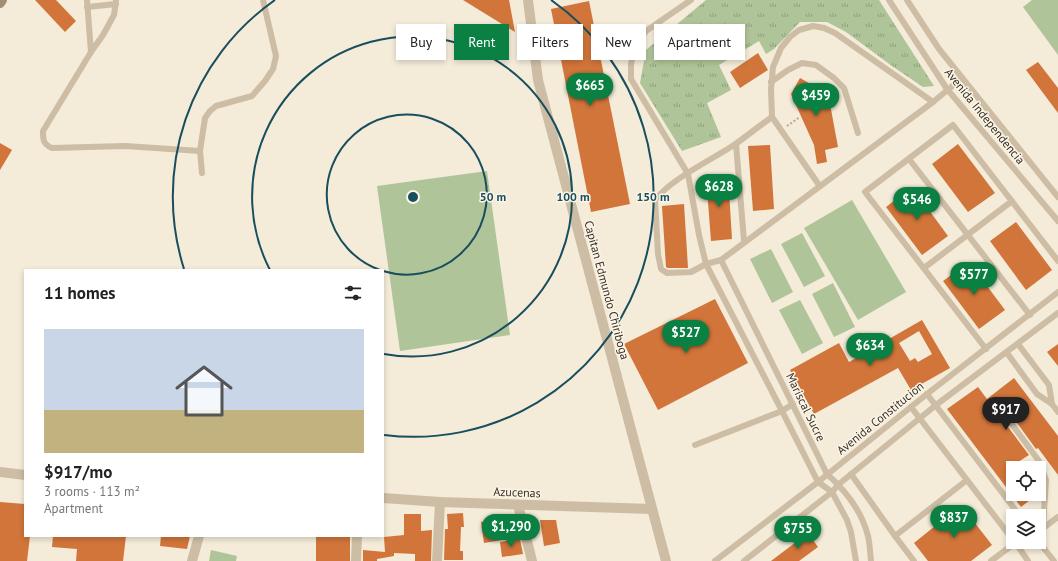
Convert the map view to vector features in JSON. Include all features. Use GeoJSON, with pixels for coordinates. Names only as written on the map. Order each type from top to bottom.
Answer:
{"type":"FeatureCollection","features":[{"type":"Feature","properties":{"kind":"street","name":"Capitan Edmundo Chiriboga"},"geometry":{"type":"LineString","coordinates":[[528,0],[538,80],[666,561]]}},
{"type":"Feature","properties":{"kind":"street"},"geometry":{"type":"LineString","coordinates":[[0,472],[24,474]]}},
{"type":"Feature","properties":{"kind":"street","name":"Azucenas"},"geometry":{"type":"LineString","coordinates":[[384,498],[440,502],[651,509]]}},
{"type":"Feature","properties":{"kind":"street"},"geometry":{"type":"LineString","coordinates":[[437,561],[440,502]]}},
{"type":"Feature","properties":{"kind":"street"},"geometry":{"type":"LineString","coordinates":[[518,505],[532,561]]}},
{"type":"Feature","properties":{"kind":"street"},"geometry":{"type":"LineString","coordinates":[[192,561],[199,537]]}},
{"type":"Feature","properties":{"kind":"street"},"geometry":{"type":"LineString","coordinates":[[356,561],[357,537]]}},
{"type":"Feature","properties":{"kind":"lane"},"geometry":{"type":"LineString","coordinates":[[86,0],[91,52]]}},
{"type":"Feature","properties":{"kind":"lane"},"geometry":{"type":"LineString","coordinates":[[202,173],[200,151],[205,118],[216,106],[252,96],[273,69],[276,56],[263,0]]}},
{"type":"Feature","properties":{"kind":"lane"},"geometry":{"type":"LineString","coordinates":[[688,174],[631,79],[631,64],[635,46],[646,31],[691,0]]}},
{"type":"Feature","properties":{"kind":"lane","name":"Avenida Independencia"},"geometry":{"type":"LineString","coordinates":[[889,0],[947,90],[1058,220]]}},
{"type":"Feature","properties":{"kind":"lane","name":"Avenida Independencia"},"geometry":{"type":"LineString","coordinates":[[907,0],[939,49],[1058,197]]}},
{"type":"Feature","properties":{"kind":"lane"},"geometry":{"type":"LineString","coordinates":[[87,7],[116,2],[114,15],[104,35],[91,52],[43,131],[43,140],[46,145],[59,149],[125,146],[200,151]]}},
{"type":"Feature","properties":{"kind":"lane"},"geometry":{"type":"LineString","coordinates":[[819,185],[772,117],[771,82],[773,67],[782,48],[790,37],[799,30],[813,26],[824,28],[835,33],[933,102]]}},
{"type":"Feature","properties":{"kind":"lane"},"geometry":{"type":"LineString","coordinates":[[771,82],[802,62],[816,65],[834,78],[844,88],[858,133]]}},
{"type":"Feature","properties":{"kind":"lane"},"geometry":{"type":"LineString","coordinates":[[772,117],[736,144],[661,191],[655,200],[658,254],[661,269],[667,273],[691,272],[706,264],[721,260],[819,185],[933,102],[962,78]]}},
{"type":"Feature","properties":{"kind":"lane"},"geometry":{"type":"LineString","coordinates":[[986,349],[865,192],[953,125],[1058,261]]}},
{"type":"Feature","properties":{"kind":"lane"},"geometry":{"type":"LineString","coordinates":[[736,144],[744,242]]}},
{"type":"Feature","properties":{"kind":"lane"},"geometry":{"type":"LineString","coordinates":[[909,159],[1030,314]]}},
{"type":"Feature","properties":{"kind":"lane","name":"Mariscal Sucre"},"geometry":{"type":"LineString","coordinates":[[688,174],[706,264],[818,482],[832,492],[847,520],[851,532],[856,561]]}},
{"type":"Feature","properties":{"kind":"lane"},"geometry":{"type":"LineString","coordinates":[[924,268],[1012,201]]}},
{"type":"Feature","properties":{"kind":"lane","name":"Mariscal Sucre"},"geometry":{"type":"LineString","coordinates":[[721,260],[827,474],[839,484],[860,514],[868,536],[871,561]]}},
{"type":"Feature","properties":{"kind":"lane","name":"Avenida Constitucion"},"geometry":{"type":"LineString","coordinates":[[715,561],[818,482],[927,394],[1058,292]]}},
{"type":"Feature","properties":{"kind":"lane"},"geometry":{"type":"LineString","coordinates":[[744,561],[832,492],[839,484],[936,405],[1058,313]]}},
{"type":"Feature","properties":{"kind":"lane"},"geometry":{"type":"LineString","coordinates":[[1018,344],[1048,385],[1052,404]]}},
{"type":"Feature","properties":{"kind":"lane"},"geometry":{"type":"LineString","coordinates":[[1007,352],[1037,394],[1052,404],[1058,412]]}},
{"type":"Feature","properties":{"kind":"lane"},"geometry":{"type":"LineString","coordinates":[[927,394],[1015,509]]}},
{"type":"Feature","properties":{"kind":"lane"},"geometry":{"type":"LineString","coordinates":[[1052,404],[1058,400]]}},
{"type":"Feature","properties":{"kind":"lane"},"geometry":{"type":"LineString","coordinates":[[695,445],[782,411],[793,404]]}},
{"type":"Feature","properties":{"kind":"lane"},"geometry":{"type":"LineString","coordinates":[[997,404],[1039,461],[1046,480],[1043,509]]}},
{"type":"Feature","properties":{"kind":"lane"},"geometry":{"type":"LineString","coordinates":[[911,407],[1006,531]]}},
{"type":"Feature","properties":{"kind":"lane"},"geometry":{"type":"LineString","coordinates":[[851,474],[914,561]]}},
{"type":"Feature","properties":{"kind":"lane"},"geometry":{"type":"LineString","coordinates":[[895,536],[967,480]]}},
{"type":"Feature","properties":{"kind":"lane"},"geometry":{"type":"LineString","coordinates":[[1046,526],[1058,517]]}},
{"type":"Feature","properties":{"kind":"lane"},"geometry":{"type":"LineString","coordinates":[[991,561],[1006,548]]}},
{"type":"Feature","properties":{"kind":"lane"},"geometry":{"type":"LineString","coordinates":[[1020,549],[1028,561]]}},
{"type":"Feature","properties":{"kind":"lane"},"geometry":{"type":"LineString","coordinates":[[1045,549],[1054,561]]}},
{"type":"Feature","properties":{"kind":"path"},"geometry":{"type":"LineString","coordinates":[[781,130],[800,117]]}},
{"type":"Feature","properties":{"kind":"green space"},"geometry":{"type":"Polygon","coordinates":[[[706,0],[879,0],[934,86],[923,87],[846,32],[827,22],[800,22],[774,49],[766,54],[759,41],[745,49],[745,24],[677,24],[706,0]]]}},
{"type":"Feature","properties":{"kind":"green space"},"geometry":{"type":"Polygon","coordinates":[[[1032,0],[1058,0],[1058,55],[1023,7],[1032,0]]]}},
{"type":"Feature","properties":{"kind":"green space"},"geometry":{"type":"Polygon","coordinates":[[[654,43],[654,60],[727,60],[719,65],[731,90],[707,103],[721,137],[682,151],[640,83],[644,60],[646,60],[646,50],[654,43]]]}},
{"type":"Feature","properties":{"kind":"green space"},"geometry":{"type":"Polygon","coordinates":[[[487,171],[510,335],[400,351],[377,186],[487,171]]]}},
{"type":"Feature","properties":{"kind":"green space"},"geometry":{"type":"Polygon","coordinates":[[[852,200],[906,292],[858,320],[804,228],[852,200]]]}},
{"type":"Feature","properties":{"kind":"green space"},"geometry":{"type":"Polygon","coordinates":[[[802,233],[825,276],[804,287],[781,244],[802,233]]]}},
{"type":"Feature","properties":{"kind":"green space"},"geometry":{"type":"Polygon","coordinates":[[[771,249],[793,292],[772,303],[750,259],[771,249]]]}},
{"type":"Feature","properties":{"kind":"green space"},"geometry":{"type":"Polygon","coordinates":[[[833,283],[855,327],[834,337],[812,294],[833,283]]]}},
{"type":"Feature","properties":{"kind":"green space"},"geometry":{"type":"Polygon","coordinates":[[[800,300],[823,343],[802,354],[779,310],[800,300]]]}},
{"type":"Feature","properties":{"kind":"green space"},"geometry":{"type":"Polygon","coordinates":[[[211,550],[237,556],[236,561],[209,561],[211,550]]]}},
{"type":"Feature","properties":{"kind":"building"},"geometry":{"type":"Polygon","coordinates":[[[35,0],[56,0],[76,21],[65,32],[35,0]]]}},
{"type":"Feature","properties":{"kind":"building"},"geometry":{"type":"Polygon","coordinates":[[[463,0],[509,0],[515,32],[509,28],[509,24],[502,24],[463,0]]]}},
{"type":"Feature","properties":{"kind":"building"},"geometry":{"type":"Polygon","coordinates":[[[589,1],[594,24],[591,24],[591,60],[601,60],[630,204],[591,212],[561,60],[583,60],[583,24],[554,24],[551,9],[589,1]]]}},
{"type":"Feature","properties":{"kind":"building"},"geometry":{"type":"Polygon","coordinates":[[[758,53],[768,70],[740,88],[730,72],[758,53]]]}},
{"type":"Feature","properties":{"kind":"building"},"geometry":{"type":"Polygon","coordinates":[[[1038,62],[1058,88],[1058,113],[1026,70],[1038,62]]]}},
{"type":"Feature","properties":{"kind":"building"},"geometry":{"type":"Polygon","coordinates":[[[800,78],[834,97],[830,104],[838,147],[825,150],[827,162],[817,164],[814,145],[791,94],[800,78]]]}},
{"type":"Feature","properties":{"kind":"building"},"geometry":{"type":"Polygon","coordinates":[[[0,143],[12,150],[0,170],[0,143]]]}},
{"type":"Feature","properties":{"kind":"building"},"geometry":{"type":"Polygon","coordinates":[[[958,144],[995,193],[968,212],[932,164],[958,144]]]}},
{"type":"Feature","properties":{"kind":"building"},"geometry":{"type":"Polygon","coordinates":[[[770,145],[774,209],[753,211],[748,146],[770,145]]]}},
{"type":"Feature","properties":{"kind":"building"},"geometry":{"type":"Polygon","coordinates":[[[728,175],[732,239],[711,241],[706,176],[728,175]]]}},
{"type":"Feature","properties":{"kind":"building"},"geometry":{"type":"Polygon","coordinates":[[[912,187],[948,236],[922,255],[886,207],[912,187]]]}},
{"type":"Feature","properties":{"kind":"building"},"geometry":{"type":"Polygon","coordinates":[[[684,204],[688,268],[668,268],[666,267],[662,206],[684,204]]]}},
{"type":"Feature","properties":{"kind":"building"},"geometry":{"type":"Polygon","coordinates":[[[1016,222],[1052,270],[1026,290],[990,241],[1016,222]]]}},
{"type":"Feature","properties":{"kind":"building"},"geometry":{"type":"Polygon","coordinates":[[[969,262],[1005,310],[979,329],[943,281],[969,262]]]}},
{"type":"Feature","properties":{"kind":"building"},"geometry":{"type":"Polygon","coordinates":[[[715,299],[748,363],[658,410],[624,344],[715,299]]]}},
{"type":"Feature","properties":{"kind":"building"},"geometry":{"type":"Polygon","coordinates":[[[922,320],[950,368],[911,390],[898,368],[814,414],[790,370],[839,343],[849,362],[922,320]],[[919,331],[899,343],[910,361],[915,358],[918,362],[932,354],[919,331]]]}},
{"type":"Feature","properties":{"kind":"building"},"geometry":{"type":"Polygon","coordinates":[[[1058,344],[1058,366],[1047,352],[1058,344]]]}},
{"type":"Feature","properties":{"kind":"building"},"geometry":{"type":"Polygon","coordinates":[[[1014,378],[1058,436],[1058,475],[1038,448],[1036,449],[1001,401],[997,400],[993,402],[993,407],[1029,455],[1020,461],[1006,461],[1006,487],[947,409],[978,387],[987,399],[1014,378]]]}},
{"type":"Feature","properties":{"kind":"building"},"geometry":{"type":"Polygon","coordinates":[[[1016,501],[1029,501],[1021,507],[1016,501]]]}},
{"type":"Feature","properties":{"kind":"building"},"geometry":{"type":"Polygon","coordinates":[[[0,502],[24,504],[24,537],[30,537],[27,561],[0,561],[0,502]]]}},
{"type":"Feature","properties":{"kind":"building"},"geometry":{"type":"Polygon","coordinates":[[[961,505],[992,545],[971,561],[928,561],[914,543],[961,505]]]}},
{"type":"Feature","properties":{"kind":"building"},"geometry":{"type":"Polygon","coordinates":[[[463,513],[464,527],[461,527],[460,551],[463,551],[463,560],[444,560],[445,529],[448,529],[447,514],[463,513]]]}},
{"type":"Feature","properties":{"kind":"building"},"geometry":{"type":"Polygon","coordinates":[[[404,514],[421,514],[421,531],[432,530],[431,561],[415,561],[415,554],[394,553],[394,556],[377,559],[377,561],[363,561],[363,550],[385,552],[384,537],[404,535],[404,514]]]}},
{"type":"Feature","properties":{"kind":"building"},"geometry":{"type":"Polygon","coordinates":[[[500,519],[502,540],[484,543],[481,522],[500,519]]]}},
{"type":"Feature","properties":{"kind":"building"},"geometry":{"type":"Polygon","coordinates":[[[540,520],[556,520],[560,543],[544,546],[540,520]]]}},
{"type":"Feature","properties":{"kind":"building"},"geometry":{"type":"Polygon","coordinates":[[[808,533],[818,547],[799,561],[771,561],[808,533]]]}},
{"type":"Feature","properties":{"kind":"building"},"geometry":{"type":"Polygon","coordinates":[[[53,537],[126,537],[123,561],[76,561],[77,549],[52,547],[53,537]]]}},
{"type":"Feature","properties":{"kind":"building"},"geometry":{"type":"Polygon","coordinates":[[[161,537],[190,537],[187,549],[160,546],[161,537]]]}},
{"type":"Feature","properties":{"kind":"building"},"geometry":{"type":"Polygon","coordinates":[[[316,537],[350,537],[350,561],[316,561],[316,537]]]}},
{"type":"Feature","properties":{"kind":"building"},"geometry":{"type":"Polygon","coordinates":[[[520,539],[523,554],[502,557],[500,542],[520,539]]]}}]}
